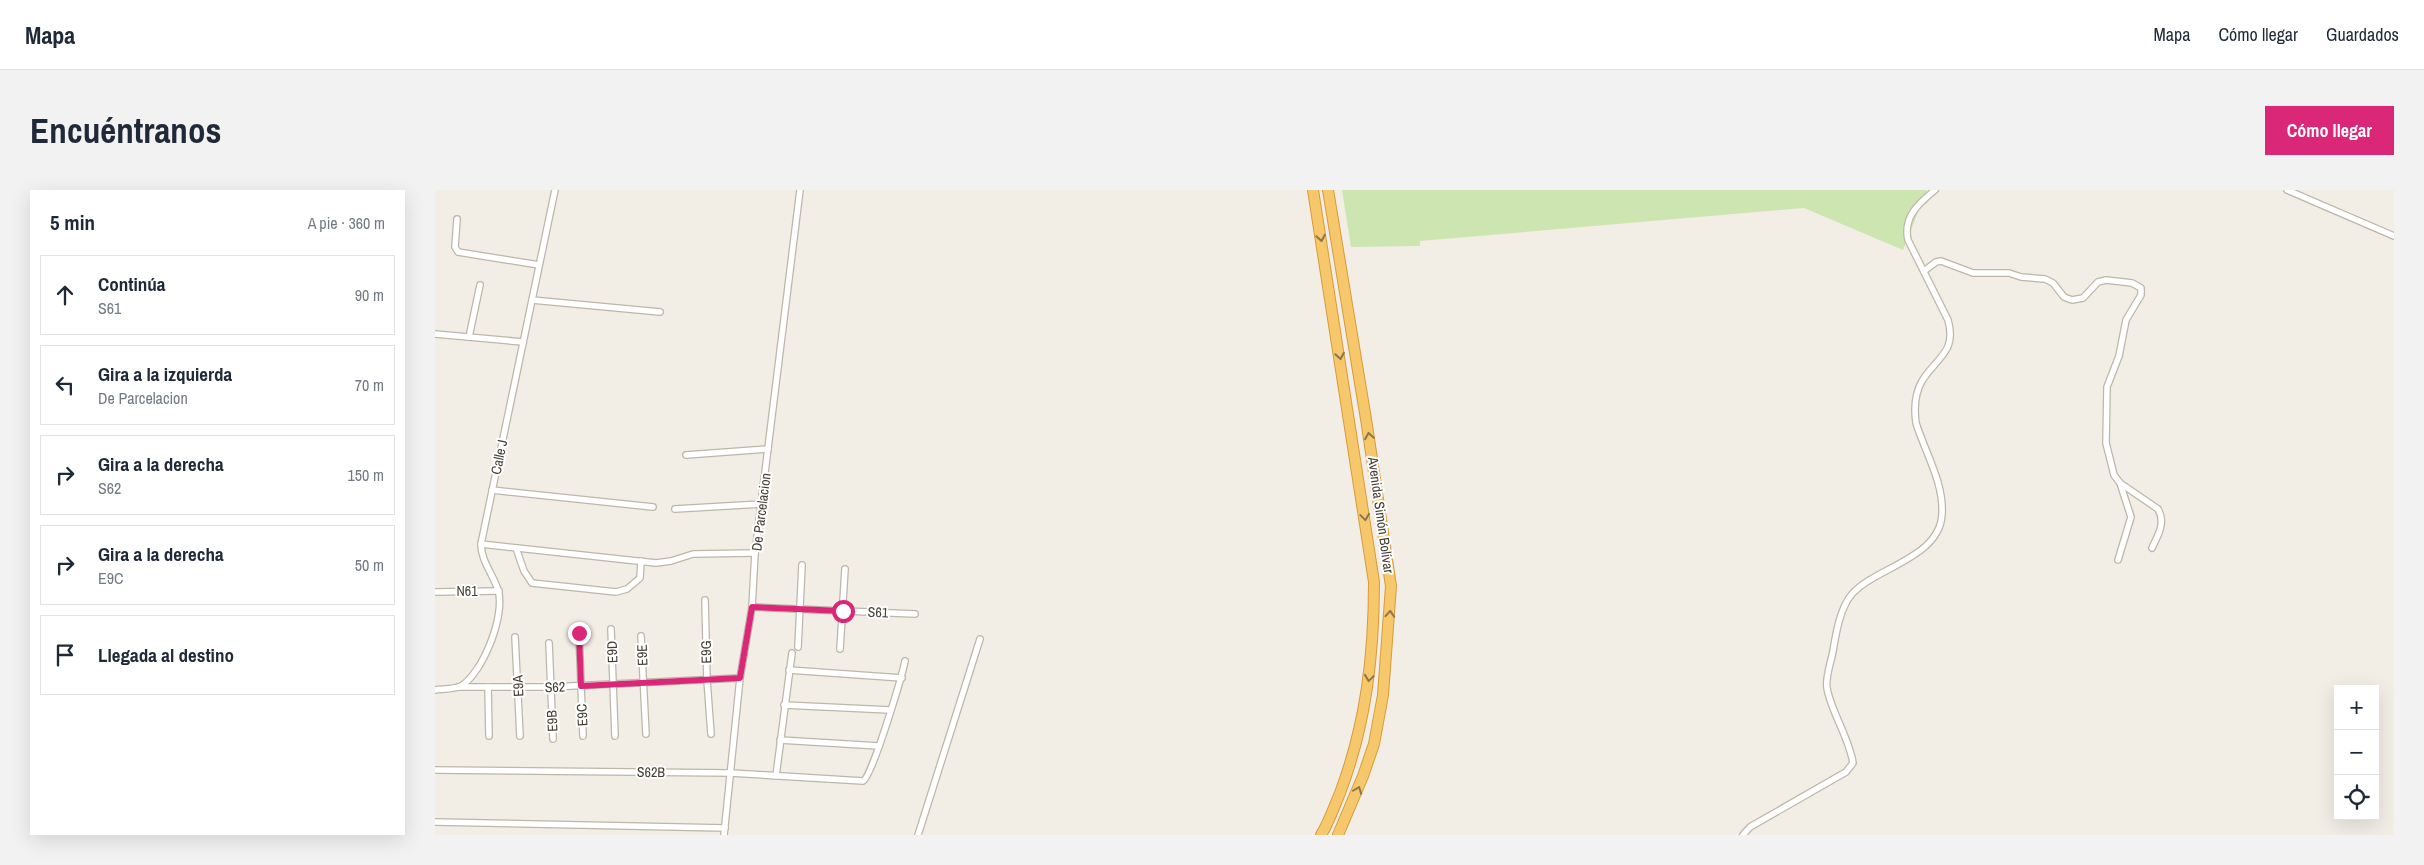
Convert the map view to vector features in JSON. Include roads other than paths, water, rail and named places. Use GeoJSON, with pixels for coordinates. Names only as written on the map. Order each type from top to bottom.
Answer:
{"type":"FeatureCollection","features":[{"type":"Feature","properties":{"kind":"highway","name":"Avenida Simón Bolívar"},"geometry":{"type":"LineString","coordinates":[[1313,190],[1333,308],[1374,582],[1374,626],[1368,688],[1358,739],[1347,774],[1321,835]]}},
{"type":"Feature","properties":{"kind":"highway","name":"Avenida Simón Bolívar"},"geometry":{"type":"LineString","coordinates":[[1328,190],[1390,576],[1391,597],[1383,695],[1374,744],[1363,776],[1338,835]]}},
{"type":"Feature","properties":{"kind":"highway"},"geometry":{"type":"LineString","coordinates":[[1333,308],[1347,306]]}},
{"type":"Feature","properties":{"kind":"street","name":"Calle J"},"geometry":{"type":"LineString","coordinates":[[460,686],[469,679],[494,636],[501,609],[499,591],[484,560],[481,544],[555,190]]}},
{"type":"Feature","properties":{"kind":"street","name":"De Parcelacion"},"geometry":{"type":"LineString","coordinates":[[724,835],[740,678],[752,607],[755,553],[800,190]]}},
{"type":"Feature","properties":{"kind":"street"},"geometry":{"type":"LineString","coordinates":[[1743,835],[1750,827],[1847,772],[1853,763],[1851,750],[1827,688],[1835,639],[1843,612],[1853,593],[1915,554],[1925,546],[1940,526],[1942,498],[1916,424],[1914,410],[1919,387],[1951,343],[1951,331],[1949,320],[1908,240],[1906,227],[1909,216],[1935,190]]}},
{"type":"Feature","properties":{"kind":"street"},"geometry":{"type":"LineString","coordinates":[[2287,190],[2394,236]]}},
{"type":"Feature","properties":{"kind":"street"},"geometry":{"type":"LineString","coordinates":[[457,219],[455,247],[458,252],[539,265]]}},
{"type":"Feature","properties":{"kind":"street"},"geometry":{"type":"LineString","coordinates":[[1924,271],[1936,262],[1941,261],[1973,273],[2009,272],[2021,277],[2045,279],[2053,284],[2064,297],[2072,300],[2083,298],[2098,282],[2106,280],[2132,283],[2141,288],[2141,295],[2126,320],[2119,356],[2107,387],[2106,444],[2114,474],[2120,483],[2131,517],[2118,560]]}},
{"type":"Feature","properties":{"kind":"street"},"geometry":{"type":"LineString","coordinates":[[469,337],[480,284]]}},
{"type":"Feature","properties":{"kind":"street"},"geometry":{"type":"LineString","coordinates":[[532,300],[660,312]]}},
{"type":"Feature","properties":{"kind":"street"},"geometry":{"type":"LineString","coordinates":[[435,334],[523,342]]}},
{"type":"Feature","properties":{"kind":"street"},"geometry":{"type":"LineString","coordinates":[[686,456],[768,449]]}},
{"type":"Feature","properties":{"kind":"street"},"geometry":{"type":"LineString","coordinates":[[2120,483],[2160,513],[2161,527],[2152,548]]}},
{"type":"Feature","properties":{"kind":"street"},"geometry":{"type":"LineString","coordinates":[[492,490],[653,508]]}},
{"type":"Feature","properties":{"kind":"street"},"geometry":{"type":"LineString","coordinates":[[675,509],[761,504]]}},
{"type":"Feature","properties":{"kind":"street"},"geometry":{"type":"LineString","coordinates":[[481,544],[663,563],[693,554],[755,553]]}},
{"type":"Feature","properties":{"kind":"street"},"geometry":{"type":"LineString","coordinates":[[516,548],[524,571],[532,582],[616,592],[627,589],[640,578],[641,561]]}},
{"type":"Feature","properties":{"kind":"street"},"geometry":{"type":"LineString","coordinates":[[798,647],[802,565]]}},
{"type":"Feature","properties":{"kind":"street"},"geometry":{"type":"LineString","coordinates":[[841,649],[845,569]]}},
{"type":"Feature","properties":{"kind":"street","name":"N61"},"geometry":{"type":"LineString","coordinates":[[435,592],[499,591]]}},
{"type":"Feature","properties":{"kind":"street","name":"E9G"},"geometry":{"type":"LineString","coordinates":[[705,600],[707,680],[711,734]]}},
{"type":"Feature","properties":{"kind":"street","name":"S61"},"geometry":{"type":"LineString","coordinates":[[752,607],[915,614]]}},
{"type":"Feature","properties":{"kind":"street","name":"E9D"},"geometry":{"type":"LineString","coordinates":[[611,629],[615,736]]}},
{"type":"Feature","properties":{"kind":"street","name":"E9C"},"geometry":{"type":"LineString","coordinates":[[579,633],[583,736]]}},
{"type":"Feature","properties":{"kind":"street","name":"E9E"},"geometry":{"type":"LineString","coordinates":[[641,636],[646,734]]}},
{"type":"Feature","properties":{"kind":"street","name":"E9A"},"geometry":{"type":"LineString","coordinates":[[515,637],[520,736]]}},
{"type":"Feature","properties":{"kind":"street"},"geometry":{"type":"LineString","coordinates":[[918,835],[980,639]]}},
{"type":"Feature","properties":{"kind":"street","name":"E9B"},"geometry":{"type":"LineString","coordinates":[[549,643],[553,740]]}},
{"type":"Feature","properties":{"kind":"street"},"geometry":{"type":"LineString","coordinates":[[776,776],[791,653]]}},
{"type":"Feature","properties":{"kind":"street"},"geometry":{"type":"LineString","coordinates":[[780,740],[879,746],[905,661]]}},
{"type":"Feature","properties":{"kind":"street"},"geometry":{"type":"LineString","coordinates":[[789,670],[901,678]]}},
{"type":"Feature","properties":{"kind":"street","name":"S62"},"geometry":{"type":"LineString","coordinates":[[460,686],[550,687],[740,678]]}},
{"type":"Feature","properties":{"kind":"street"},"geometry":{"type":"LineString","coordinates":[[435,690],[460,686]]}},
{"type":"Feature","properties":{"kind":"street"},"geometry":{"type":"LineString","coordinates":[[488,687],[489,736]]}},
{"type":"Feature","properties":{"kind":"street"},"geometry":{"type":"LineString","coordinates":[[784,706],[890,710]]}},
{"type":"Feature","properties":{"kind":"street","name":"S62B"},"geometry":{"type":"LineString","coordinates":[[435,770],[731,773],[859,782],[866,780],[879,746]]}},
{"type":"Feature","properties":{"kind":"street"},"geometry":{"type":"LineString","coordinates":[[435,822],[725,828]]}}]}
